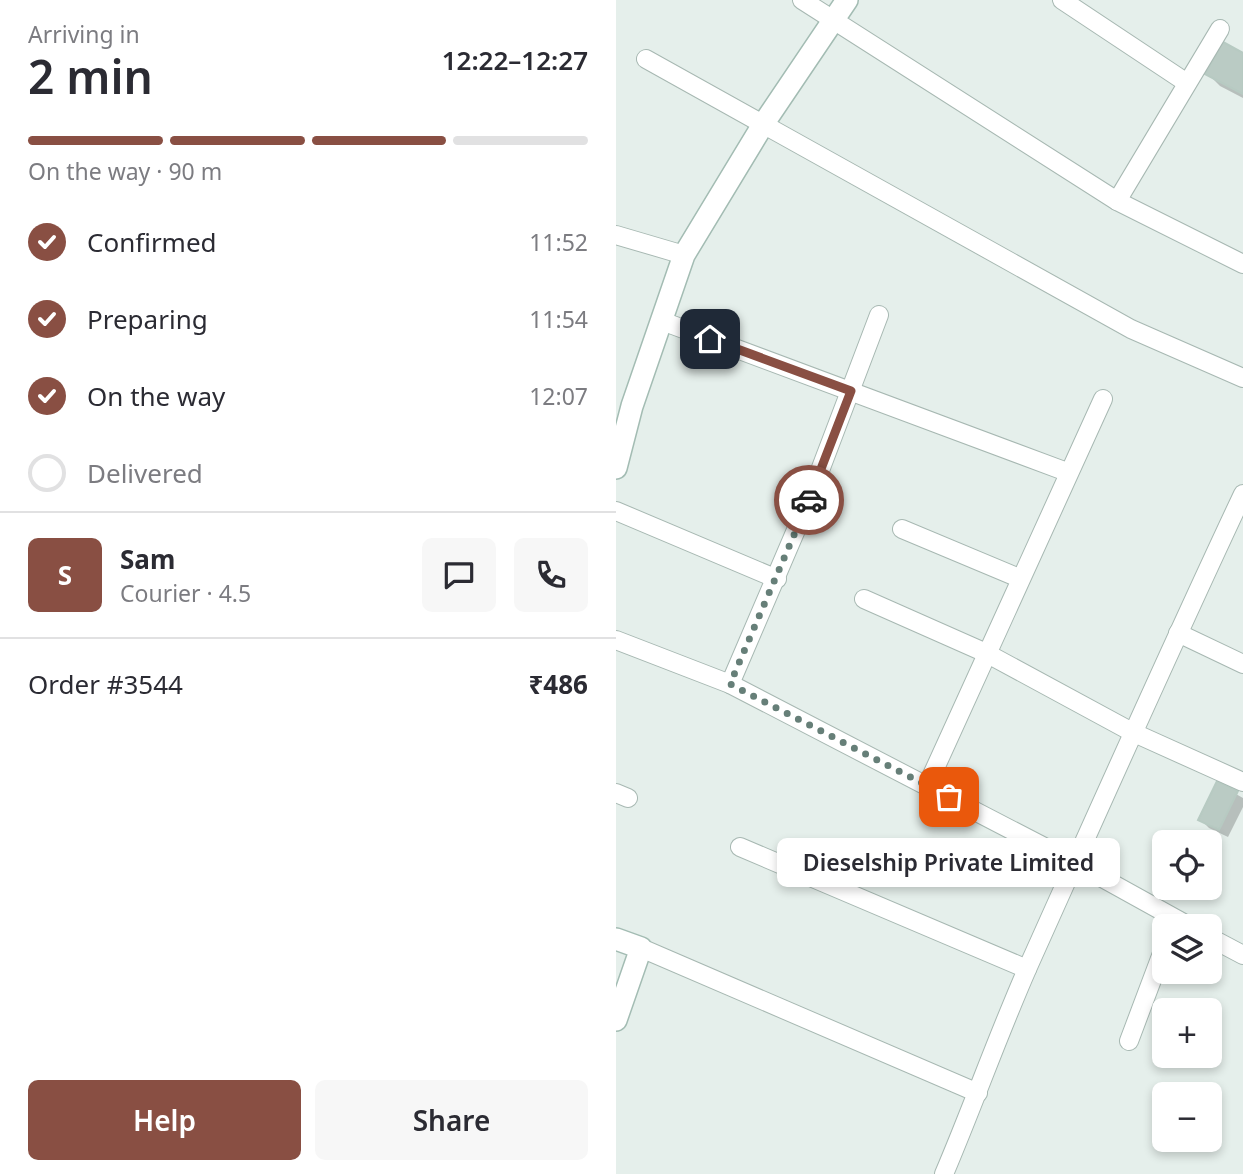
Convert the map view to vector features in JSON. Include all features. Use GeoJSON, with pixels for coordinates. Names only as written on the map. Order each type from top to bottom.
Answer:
{"type":"FeatureCollection","features":[{"type":"Feature","properties":{"kind":"street"},"geometry":{"type":"LineString","coordinates":[[802,0],[1117,201],[1243,264]]}},
{"type":"Feature","properties":{"kind":"street"},"geometry":{"type":"LineString","coordinates":[[616,468],[624,403],[662,321],[684,255],[764,123],[847,0]]}},
{"type":"Feature","properties":{"kind":"street"},"geometry":{"type":"LineString","coordinates":[[1062,0],[1187,83]]}},
{"type":"Feature","properties":{"kind":"street"},"geometry":{"type":"LineString","coordinates":[[1117,201],[1220,29]]}},
{"type":"Feature","properties":{"kind":"street"},"geometry":{"type":"LineString","coordinates":[[646,59],[1131,329],[1243,378]]}},
{"type":"Feature","properties":{"kind":"street"},"geometry":{"type":"LineString","coordinates":[[616,235],[684,255]]}},
{"type":"Feature","properties":{"kind":"street"},"geometry":{"type":"LineString","coordinates":[[730,684],[777,579],[879,314]]}},
{"type":"Feature","properties":{"kind":"street"},"geometry":{"type":"LineString","coordinates":[[662,321],[1067,472]]}},
{"type":"Feature","properties":{"kind":"street"},"geometry":{"type":"LineString","coordinates":[[927,786],[1067,472],[1103,399]]}},
{"type":"Feature","properties":{"kind":"street"},"geometry":{"type":"LineString","coordinates":[[944,1174],[1027,969],[1077,864],[1132,732],[1243,494]]}},
{"type":"Feature","properties":{"kind":"street"},"geometry":{"type":"LineString","coordinates":[[616,510],[777,579]]}},
{"type":"Feature","properties":{"kind":"street"},"geometry":{"type":"LineString","coordinates":[[902,529],[1020,578]]}},
{"type":"Feature","properties":{"kind":"street"},"geometry":{"type":"LineString","coordinates":[[864,599],[986,653],[1132,732],[1243,782]]}},
{"type":"Feature","properties":{"kind":"street"},"geometry":{"type":"LineString","coordinates":[[1178,632],[1243,664]]}},
{"type":"Feature","properties":{"kind":"street"},"geometry":{"type":"LineString","coordinates":[[616,640],[730,684],[1077,864],[1163,914]]}},
{"type":"Feature","properties":{"kind":"street"},"geometry":{"type":"LineString","coordinates":[[740,847],[1027,969]]}},
{"type":"Feature","properties":{"kind":"street"},"geometry":{"type":"LineString","coordinates":[[616,939],[978,1093]]}},
{"type":"Feature","properties":{"kind":"street"},"geometry":{"type":"LineString","coordinates":[[1222,944],[1243,955]]}},
{"type":"Feature","properties":{"kind":"street"},"geometry":{"type":"LineString","coordinates":[[616,1020],[641,948]]}},
{"type":"Feature","properties":{"kind":"street"},"geometry":{"type":"LineString","coordinates":[[1129,1041],[1152,980]]}},
{"type":"Feature","properties":{"kind":"building"},"geometry":{"type":"Polygon","coordinates":[[[1223,42],[1243,53],[1243,94],[1205,74],[1223,42]]]}},
{"type":"Feature","properties":{"kind":"building"},"geometry":{"type":"Polygon","coordinates":[[[1217,781],[1238,791],[1219,830],[1198,820],[1217,781]]]}},
{"type":"Feature","properties":{"kind":"way so far"},"geometry":{"type":"LineString","coordinates":[[809,500],[730,684],[949,797]]}},
{"type":"Feature","properties":{"kind":"place","name":"Dieselship Private Limited"},"geometry":{"type":"Point","coordinates":[949,797]}},
{"type":"Feature","properties":{"kind":"route"},"geometry":{"type":"LineString","coordinates":[[710,339],[851,391],[809,500]]}}]}
